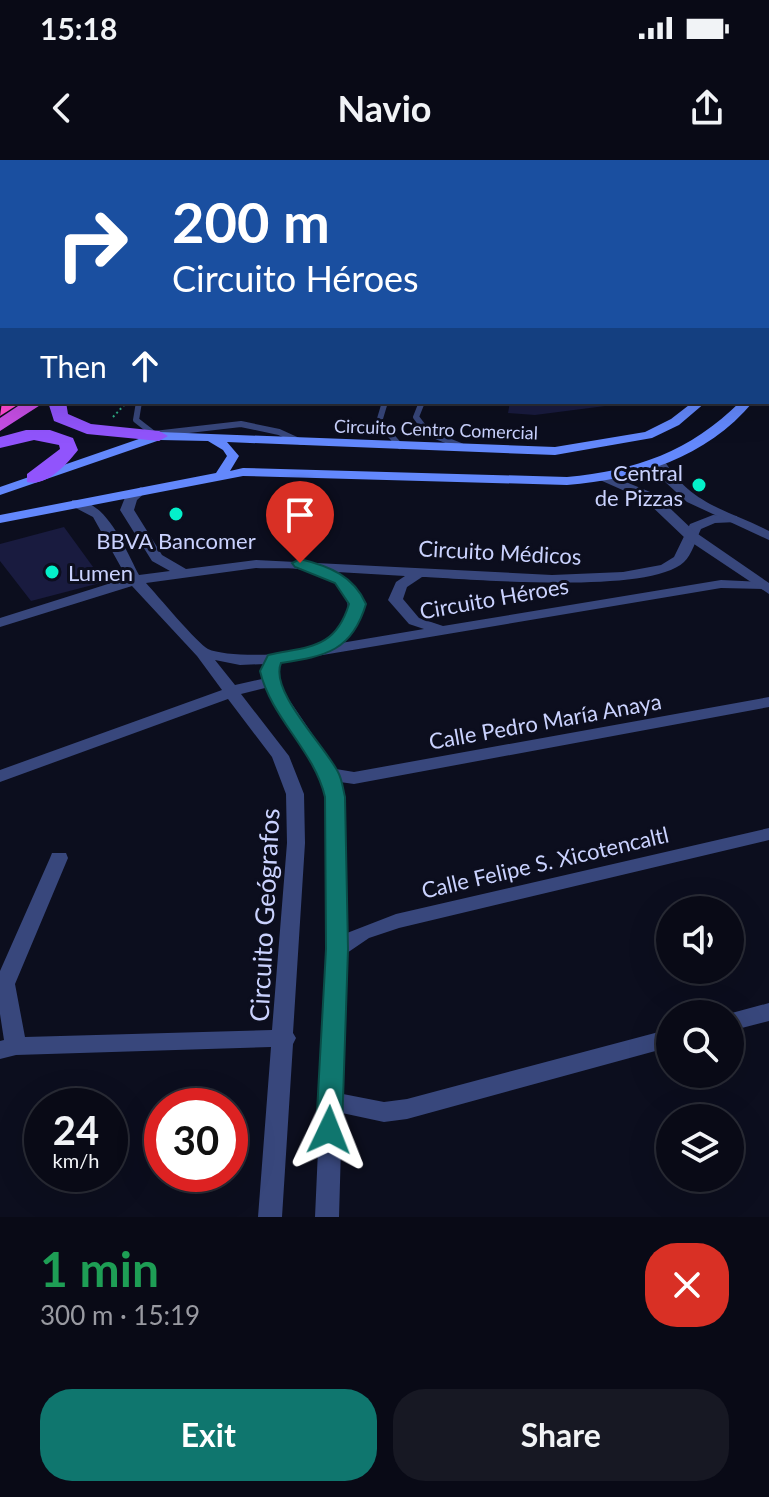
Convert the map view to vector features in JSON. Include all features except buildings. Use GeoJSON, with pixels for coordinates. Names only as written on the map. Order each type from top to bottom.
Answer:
{"type":"FeatureCollection","features":[{"type":"Feature","properties":{"kind":"highway"},"geometry":{"type":"LineString","coordinates":[[0,426],[33,404]]}},
{"type":"Feature","properties":{"kind":"main road"},"geometry":{"type":"LineString","coordinates":[[0,442],[54,404]]}},
{"type":"Feature","properties":{"kind":"main road"},"geometry":{"type":"LineString","coordinates":[[57,404],[60,417],[77,426],[159,436]]}},
{"type":"Feature","properties":{"kind":"main road","name":"Circuito Centro Comercial"},"geometry":{"type":"LineString","coordinates":[[0,491],[159,436],[472,450],[587,448],[633,439],[666,428],[697,404]]}},
{"type":"Feature","properties":{"kind":"main road"},"geometry":{"type":"LineString","coordinates":[[0,519],[221,475],[284,471],[567,481],[604,477],[679,456],[724,428],[745,404]]}},
{"type":"Feature","properties":{"kind":"main road"},"geometry":{"type":"LineString","coordinates":[[666,428],[679,456]]}},
{"type":"Feature","properties":{"kind":"main road"},"geometry":{"type":"LineString","coordinates":[[0,442],[44,434],[67,442],[69,450],[64,457],[34,478]]}},
{"type":"Feature","properties":{"kind":"main road"},"geometry":{"type":"LineString","coordinates":[[206,437],[231,451],[233,461],[221,475]]}},
{"type":"Feature","properties":{"kind":"main road"},"geometry":{"type":"LineString","coordinates":[[387,475],[408,468],[414,460],[410,452],[400,446]]}},
{"type":"Feature","properties":{"kind":"main road"},"geometry":{"type":"LineString","coordinates":[[472,450],[454,463],[458,472],[473,479]]}},
{"type":"Feature","properties":{"kind":"street"},"geometry":{"type":"LineString","coordinates":[[660,463],[673,486],[732,519],[767,533]]}},
{"type":"Feature","properties":{"kind":"street"},"geometry":{"type":"LineString","coordinates":[[604,477],[650,497],[690,535],[766,588]]}},
{"type":"Feature","properties":{"kind":"street"},"geometry":{"type":"LineString","coordinates":[[141,491],[131,498],[127,510],[162,563],[184,574],[166,588],[162,611]]}},
{"type":"Feature","properties":{"kind":"street","name":"Circuito Geógrafos"},"geometry":{"type":"LineString","coordinates":[[77,503],[98,514],[135,580],[233,691],[280,756],[295,794],[296,843],[285,1038],[270,1217]]}},
{"type":"Feature","properties":{"kind":"street"},"geometry":{"type":"LineString","coordinates":[[690,535],[703,522],[732,519]]}},
{"type":"Feature","properties":{"kind":"street","name":"Circuito Médicos"},"geometry":{"type":"LineString","coordinates":[[0,623],[135,580],[256,564],[300,563],[552,579],[623,576],[671,565],[686,552],[690,535]]}},
{"type":"Feature","properties":{"kind":"street"},"geometry":{"type":"LineString","coordinates":[[300,563],[341,579],[352,590],[358,604],[351,627],[317,652]]}},
{"type":"Feature","properties":{"kind":"street"},"geometry":{"type":"LineString","coordinates":[[421,571],[401,585],[395,600],[414,621],[444,631]]}},
{"type":"Feature","properties":{"kind":"street","name":"Circuito Héroes"},"geometry":{"type":"LineString","coordinates":[[202,653],[240,660],[274,659],[721,584],[766,588]]}},
{"type":"Feature","properties":{"kind":"street"},"geometry":{"type":"LineString","coordinates":[[274,659],[269,682],[330,774],[335,797],[337,949],[327,1217]]}},
{"type":"Feature","properties":{"kind":"street"},"geometry":{"type":"LineString","coordinates":[[0,776],[233,691],[269,682]]}},
{"type":"Feature","properties":{"kind":"street","name":"Calle Pedro María Anaya"},"geometry":{"type":"LineString","coordinates":[[330,774],[354,778],[769,702]]}},
{"type":"Feature","properties":{"kind":"street","name":"Calle Felipe S. Xicotencaltl"},"geometry":{"type":"LineString","coordinates":[[337,949],[362,933],[396,921],[769,834]]}},
{"type":"Feature","properties":{"kind":"street"},"geometry":{"type":"LineString","coordinates":[[59,858],[3,990],[8,1048],[285,1038]]}},
{"type":"Feature","properties":{"kind":"street"},"geometry":{"type":"LineString","coordinates":[[744,1018],[769,1012]]}},
{"type":"Feature","properties":{"kind":"street"},"geometry":{"type":"LineString","coordinates":[[330,1101],[384,1112],[407,1109],[656,1042]]}},
{"type":"Feature","properties":{"kind":"lane"},"geometry":{"type":"LineString","coordinates":[[139,404],[136,420],[142,428],[159,436],[206,425],[231,425],[284,432],[301,442]]}},
{"type":"Feature","properties":{"kind":"lane"},"geometry":{"type":"LineString","coordinates":[[384,404],[379,422],[400,446]]}},
{"type":"Feature","properties":{"kind":"lane"},"geometry":{"type":"LineString","coordinates":[[421,404],[416,417],[422,428],[472,450]]}},
{"type":"Feature","properties":{"kind":"place","name":"Central de Pizzas"},"geometry":{"type":"Point","coordinates":[699,485]}},
{"type":"Feature","properties":{"kind":"place","name":"BBVA Bancomer"},"geometry":{"type":"Point","coordinates":[176,514]}},
{"type":"Feature","properties":{"kind":"place","name":"Lumen"},"geometry":{"type":"Point","coordinates":[52,572]}},
{"type":"Feature","properties":{"kind":"route"},"geometry":{"type":"LineString","coordinates":[[300,563],[341,579],[352,590],[358,604],[356,619],[351,627],[333,643],[317,652],[274,659],[269,671],[269,682],[330,774],[335,797],[337,949],[329,1130]]}}]}
